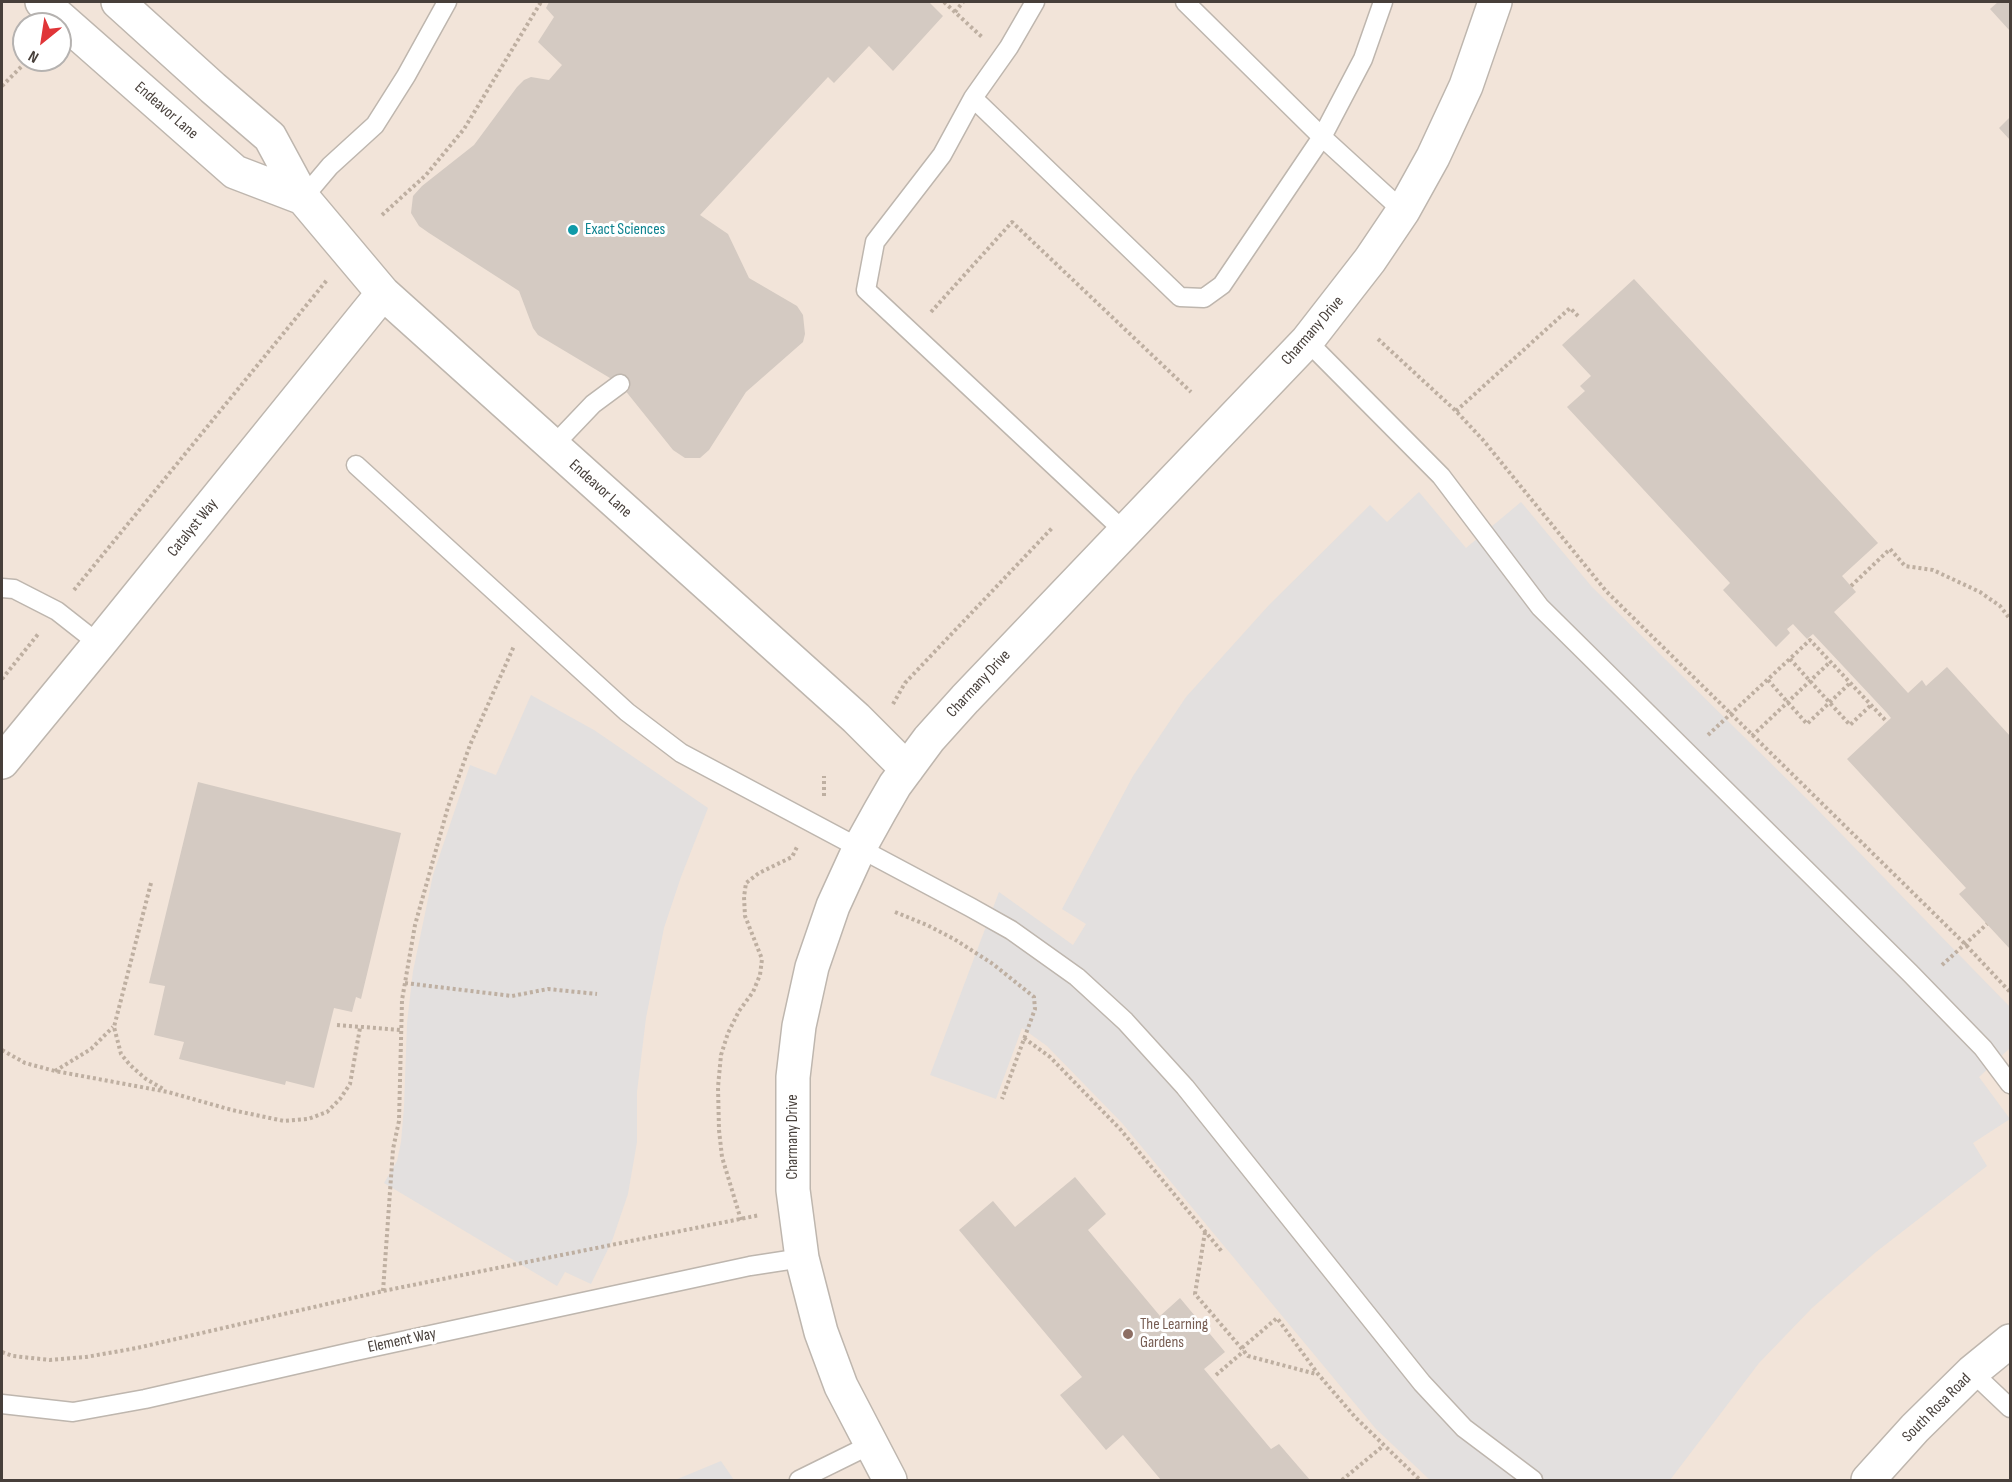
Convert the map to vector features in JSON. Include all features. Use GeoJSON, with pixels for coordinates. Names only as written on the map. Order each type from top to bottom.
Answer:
{"type":"FeatureCollection","features":[{"type":"Feature","properties":{"kind":"street","name":"Endeavor Lane"},"geometry":{"type":"LineString","coordinates":[[42,2],[235,171],[303,198]]}},
{"type":"Feature","properties":{"kind":"street","name":"Endeavor Lane"},"geometry":{"type":"LineString","coordinates":[[118,2],[270,137],[303,198],[383,293],[847,710],[907,769]]}},
{"type":"Feature","properties":{"kind":"street","name":"Charmany Drive"},"geometry":{"type":"LineString","coordinates":[[890,1480],[870,1445],[842,1386],[821,1332],[802,1258],[793,1190],[793,1077],[799,1026],[812,967],[833,906],[860,847],[895,785],[929,739],[1307,341],[1363,269],[1403,211],[1433,157],[1466,86],[1495,2]]}},
{"type":"Feature","properties":{"kind":"street","name":"Catalyst Way"},"geometry":{"type":"LineString","coordinates":[[2,762],[383,293]]}},
{"type":"Feature","properties":{"kind":"street","name":"South Rosa Road"},"geometry":{"type":"LineString","coordinates":[[1868,1480],[1972,1372],[2010,1341]]}},
{"type":"Feature","properties":{"kind":"lane"},"geometry":{"type":"LineString","coordinates":[[303,198],[330,166],[375,125],[406,76],[447,2]]}},
{"type":"Feature","properties":{"kind":"lane"},"geometry":{"type":"LineString","coordinates":[[1035,2],[1003,56],[973,98],[942,155],[875,242],[866,290],[1125,532]]}},
{"type":"Feature","properties":{"kind":"lane"},"geometry":{"type":"LineString","coordinates":[[1185,2],[1322,137],[1403,211]]}},
{"type":"Feature","properties":{"kind":"lane"},"geometry":{"type":"LineString","coordinates":[[973,98],[1180,297],[1204,298],[1222,285],[1322,137],[1363,59],[1383,2]]}},
{"type":"Feature","properties":{"kind":"lane"},"geometry":{"type":"LineString","coordinates":[[1307,341],[1447,483],[1540,607],[1921,984],[1983,1048],[2010,1084]]}},
{"type":"Feature","properties":{"kind":"lane"},"geometry":{"type":"LineString","coordinates":[[552,447],[593,404],[620,384]]}},
{"type":"Feature","properties":{"kind":"lane"},"geometry":{"type":"LineString","coordinates":[[356,465],[627,712],[681,753],[1011,930],[1077,977],[1125,1021],[1185,1087],[1422,1383],[1464,1428],[1533,1480]]}},
{"type":"Feature","properties":{"kind":"lane"},"geometry":{"type":"LineString","coordinates":[[2,588],[14,590],[57,611],[99,644]]}},
{"type":"Feature","properties":{"kind":"lane","name":"Element Way"},"geometry":{"type":"LineString","coordinates":[[2,1404],[73,1412],[145,1399],[750,1266],[802,1258]]}},
{"type":"Feature","properties":{"kind":"lane"},"geometry":{"type":"LineString","coordinates":[[1972,1372],[2010,1408]]}},
{"type":"Feature","properties":{"kind":"lane"},"geometry":{"type":"LineString","coordinates":[[799,1480],[870,1445]]}},
{"type":"Feature","properties":{"kind":"path"},"geometry":{"type":"LineString","coordinates":[[382,215],[426,175],[464,129],[541,2]]}},
{"type":"Feature","properties":{"kind":"path"},"geometry":{"type":"LineString","coordinates":[[945,2],[1003,56]]}},
{"type":"Feature","properties":{"kind":"path"},"geometry":{"type":"LineString","coordinates":[[955,12],[963,2]]}},
{"type":"Feature","properties":{"kind":"path"},"geometry":{"type":"LineString","coordinates":[[2,86],[15,72]]}},
{"type":"Feature","properties":{"kind":"path"},"geometry":{"type":"LineString","coordinates":[[912,333],[1012,222],[1191,392]]}},
{"type":"Feature","properties":{"kind":"path"},"geometry":{"type":"LineString","coordinates":[[2,680],[350,253]]}},
{"type":"Feature","properties":{"kind":"path"},"geometry":{"type":"LineString","coordinates":[[1456,411],[1570,308],[1580,318]]}},
{"type":"Feature","properties":{"kind":"path"},"geometry":{"type":"LineString","coordinates":[[1378,339],[1456,411],[1483,440],[1606,591],[1965,944],[2010,992]]}},
{"type":"Feature","properties":{"kind":"path"},"geometry":{"type":"LineString","coordinates":[[891,707],[905,683],[1053,527]]}},
{"type":"Feature","properties":{"kind":"path"},"geometry":{"type":"LineString","coordinates":[[1851,585],[1890,549],[1905,566],[1933,570],[1980,592],[2000,606],[2010,620]]}},
{"type":"Feature","properties":{"kind":"path"},"geometry":{"type":"LineString","coordinates":[[383,1291],[393,1149],[399,1121],[401,1030],[405,983],[415,925],[448,807],[470,745],[526,620]]}},
{"type":"Feature","properties":{"kind":"path"},"geometry":{"type":"LineString","coordinates":[[1688,754],[1810,640],[1887,722]]}},
{"type":"Feature","properties":{"kind":"path"},"geometry":{"type":"LineString","coordinates":[[1790,659],[1850,725],[1871,705]]}},
{"type":"Feature","properties":{"kind":"path"},"geometry":{"type":"LineString","coordinates":[[1752,736],[1830,662]]}},
{"type":"Feature","properties":{"kind":"path"},"geometry":{"type":"LineString","coordinates":[[1768,680],[1807,724],[1851,683]]}},
{"type":"Feature","properties":{"kind":"path"},"geometry":{"type":"LineString","coordinates":[[741,1220],[722,1157],[718,1087],[722,1055],[728,1033],[739,1011],[753,992],[760,975],[762,959],[745,916],[746,883],[759,873],[792,857],[824,795],[824,776]]}},
{"type":"Feature","properties":{"kind":"path"},"geometry":{"type":"LineString","coordinates":[[151,884],[114,1027],[122,1054],[130,1065],[146,1079],[168,1092]]}},
{"type":"Feature","properties":{"kind":"path"},"geometry":{"type":"LineString","coordinates":[[896,912],[954,939],[993,964],[1034,997],[1035,1009],[1002,1099]]}},
{"type":"Feature","properties":{"kind":"path"},"geometry":{"type":"LineString","coordinates":[[1921,984],[1987,924]]}},
{"type":"Feature","properties":{"kind":"path"},"geometry":{"type":"LineString","coordinates":[[405,983],[512,996],[548,988],[597,994]]}},
{"type":"Feature","properties":{"kind":"path"},"geometry":{"type":"LineString","coordinates":[[337,1025],[401,1030]]}},
{"type":"Feature","properties":{"kind":"path"},"geometry":{"type":"LineString","coordinates":[[55,1071],[91,1049],[114,1027]]}},
{"type":"Feature","properties":{"kind":"path"},"geometry":{"type":"LineString","coordinates":[[2,1050],[25,1063],[55,1071],[168,1092],[232,1110],[284,1120],[308,1119],[327,1112],[350,1084],[360,1028]]}},
{"type":"Feature","properties":{"kind":"path"},"geometry":{"type":"LineString","coordinates":[[1024,1038],[1050,1057],[1105,1113],[1223,1253]]}},
{"type":"Feature","properties":{"kind":"path"},"geometry":{"type":"LineString","coordinates":[[2,1352],[13,1356],[50,1360],[86,1357],[149,1345],[383,1291],[764,1214]]}},
{"type":"Feature","properties":{"kind":"path"},"geometry":{"type":"LineString","coordinates":[[1205,1232],[1195,1294],[1248,1356],[1318,1374]]}},
{"type":"Feature","properties":{"kind":"path"},"geometry":{"type":"LineString","coordinates":[[1216,1375],[1277,1318],[1318,1374],[1354,1417],[1420,1480]]}},
{"type":"Feature","properties":{"kind":"path"},"geometry":{"type":"LineString","coordinates":[[1342,1480],[1383,1446]]}},
{"type":"Feature","properties":{"kind":"shaded area"},"geometry":{"type":"Polygon","coordinates":[[[2,2],[2010,2],[2010,1480],[2,1480],[2,2]]]}},
{"type":"Feature","properties":{"kind":"shaded area"},"geometry":{"type":"Polygon","coordinates":[[[1419,492],[1466,548],[1521,502],[1592,587],[1811,803],[2010,1007],[2010,1048],[1979,1077],[2010,1119],[1973,1143],[1987,1166],[1876,1252],[1812,1308],[1759,1363],[1670,1480],[1430,1480],[1376,1429],[1122,1123],[1047,1046],[1022,1028],[996,1099],[930,1075],[999,892],[1073,945],[1086,924],[1062,909],[1133,776],[1186,697],[1269,605],[1370,505],[1387,522],[1419,492]]]}},
{"type":"Feature","properties":{"kind":"shaded area"},"geometry":{"type":"Polygon","coordinates":[[[531,695],[594,730],[708,808],[664,928],[646,1018],[637,1092],[637,1142],[628,1194],[612,1241],[591,1284],[565,1272],[557,1286],[384,1183],[397,1161],[401,1142],[407,1023],[413,971],[433,875],[470,765],[496,775],[531,695]]]}},
{"type":"Feature","properties":{"kind":"shaded area"},"geometry":{"type":"Polygon","coordinates":[[[721,1461],[734,1480],[675,1480],[721,1461]]]}},
{"type":"Feature","properties":{"kind":"building","name":"Exact Sciences"},"geometry":{"type":"Polygon","coordinates":[[[549,2],[929,2],[943,16],[893,71],[869,46],[834,83],[828,77],[700,215],[728,234],[749,278],[797,306],[803,315],[805,334],[803,342],[746,392],[709,450],[700,458],[685,458],[673,450],[620,384],[538,335],[533,328],[519,291],[419,226],[411,213],[413,196],[422,186],[474,145],[524,80],[531,77],[549,80],[562,65],[538,42],[554,17],[546,8],[549,2]]]}},
{"type":"Feature","properties":{"kind":"building"},"geometry":{"type":"Polygon","coordinates":[[[1998,2],[2010,2],[2010,31],[1990,9],[1998,2]]]}},
{"type":"Feature","properties":{"kind":"building"},"geometry":{"type":"Polygon","coordinates":[[[2010,117],[2010,140],[1999,128],[2010,117]]]}},
{"type":"Feature","properties":{"kind":"building"},"geometry":{"type":"Polygon","coordinates":[[[1634,279],[1878,543],[1842,576],[1856,592],[1834,612],[1908,693],[1922,680],[1926,686],[1947,667],[2010,736],[2010,949],[1959,894],[1966,888],[1847,759],[1891,718],[1887,713],[1813,634],[1807,639],[1793,624],[1787,629],[1790,633],[1776,647],[1723,590],[1730,583],[1567,407],[1585,391],[1580,386],[1591,376],[1562,345],[1634,279]]]}},
{"type":"Feature","properties":{"kind":"building"},"geometry":{"type":"Polygon","coordinates":[[[198,782],[401,833],[361,999],[356,997],[352,1012],[334,1008],[314,1088],[286,1081],[285,1085],[179,1059],[184,1042],[154,1035],[165,986],[149,983],[198,782]]]}},
{"type":"Feature","properties":{"kind":"building","name":"The Learning Gardens"},"geometry":{"type":"Polygon","coordinates":[[[1075,1177],[1106,1214],[1088,1230],[1160,1316],[1180,1298],[1225,1352],[1204,1369],[1271,1449],[1279,1444],[1310,1480],[1161,1480],[1123,1435],[1106,1450],[1060,1395],[1082,1377],[959,1230],[993,1201],[1015,1227],[1075,1177]]]}},
{"type":"Feature","properties":{"kind":"place","name":"Exact Sciences"},"geometry":{"type":"Point","coordinates":[573,230]}},
{"type":"Feature","properties":{"kind":"place","name":"The Learning Gardens"},"geometry":{"type":"Point","coordinates":[1128,1334]}}]}
